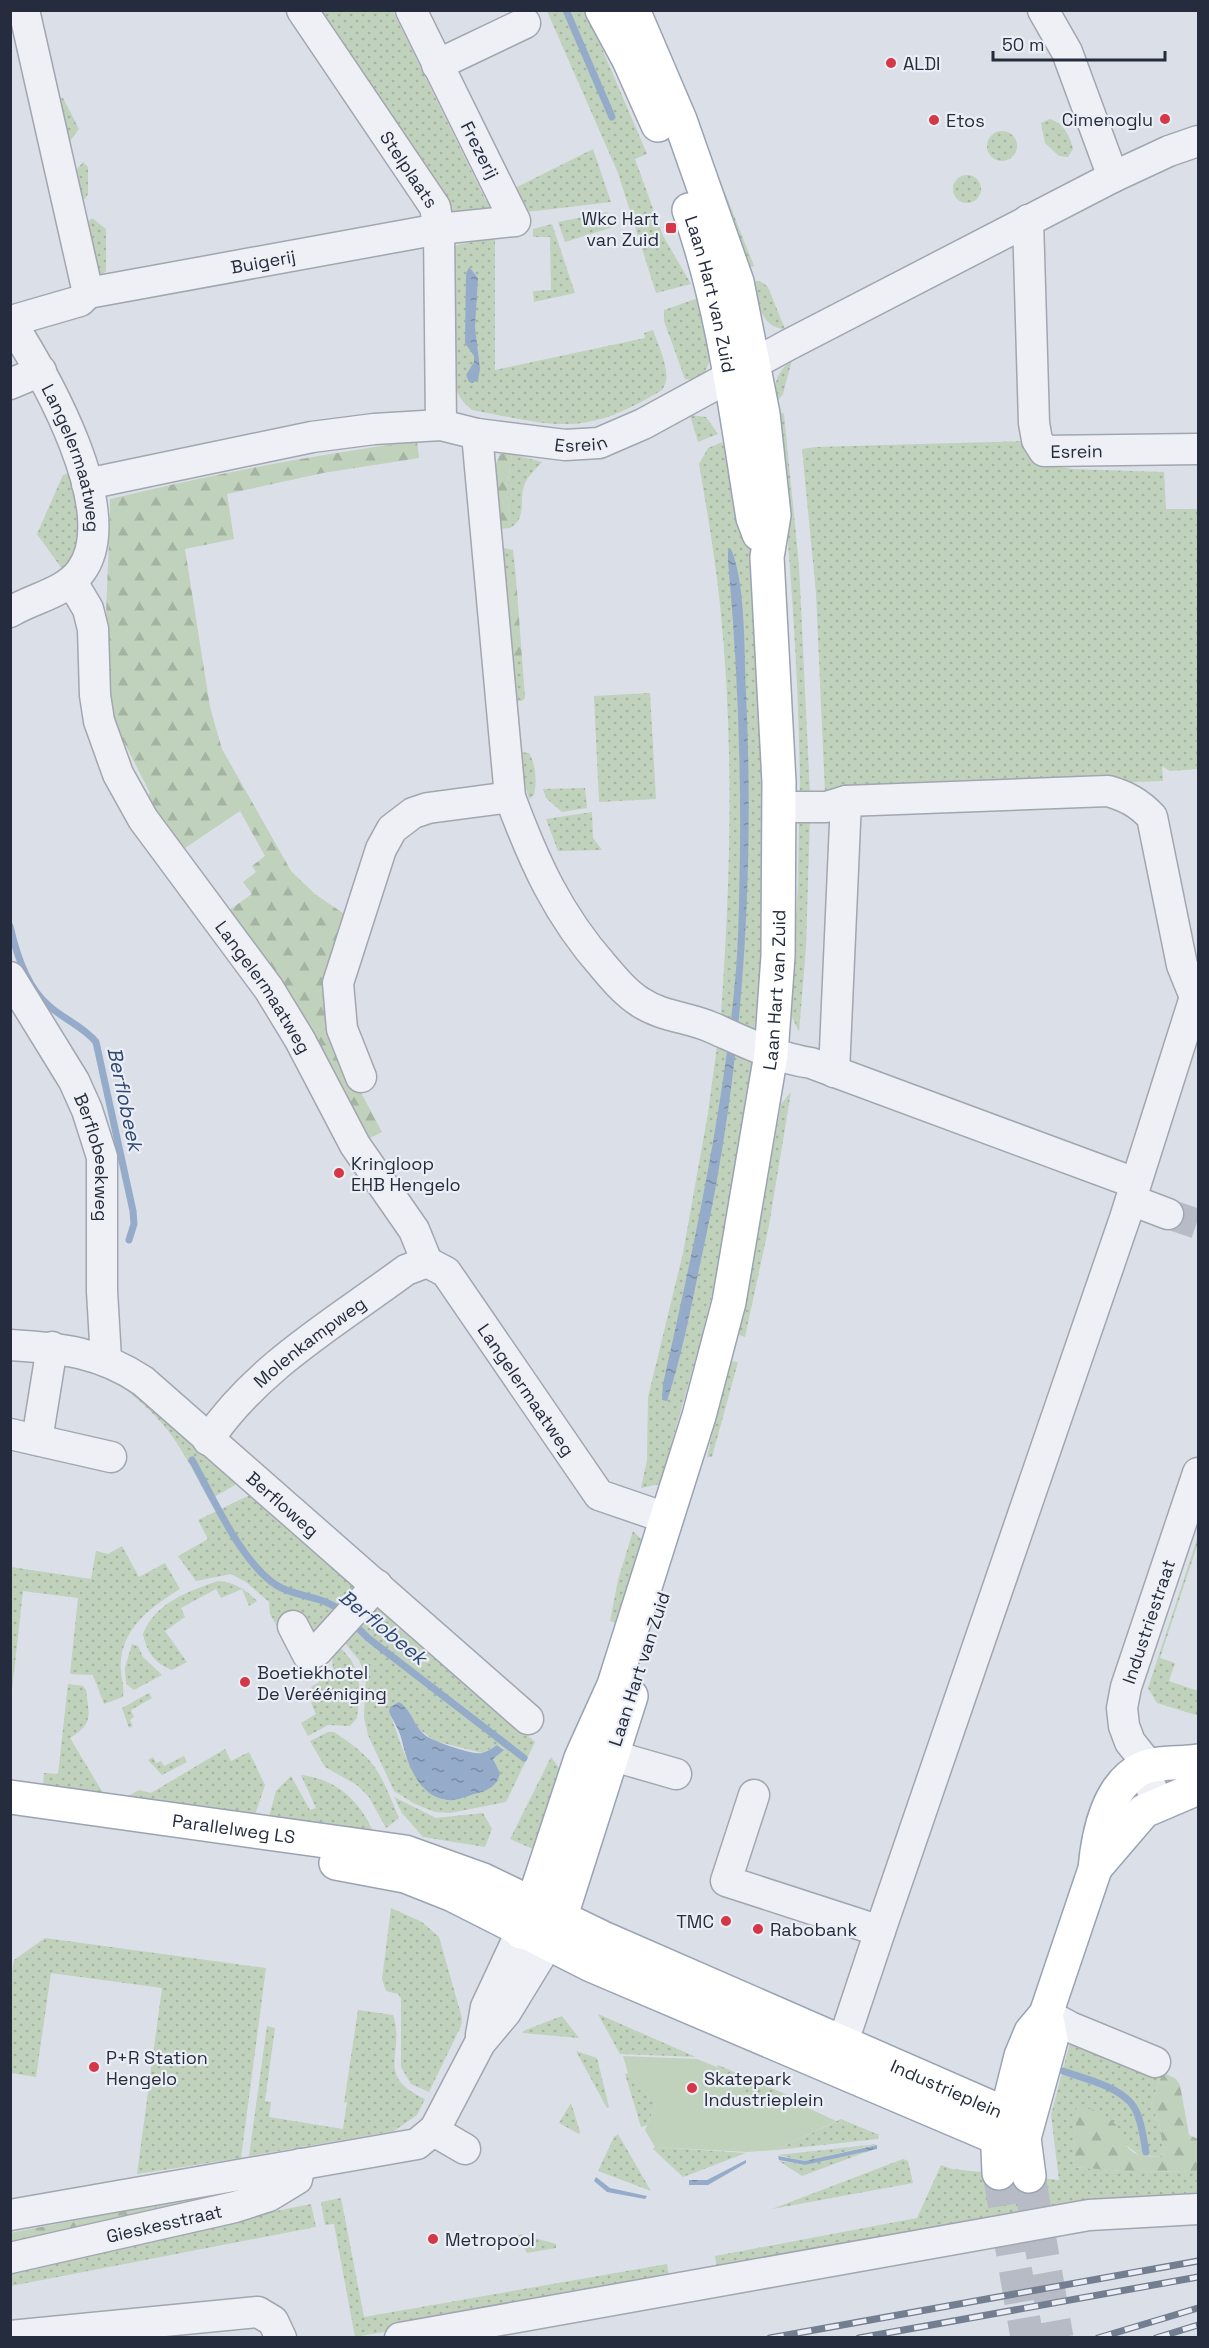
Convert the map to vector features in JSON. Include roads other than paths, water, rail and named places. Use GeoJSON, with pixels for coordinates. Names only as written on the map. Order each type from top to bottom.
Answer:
{"type":"FeatureCollection","features":[{"type":"Feature","properties":{"kind":"main road","name":"Laan Hart van Zuid"},"geometry":{"type":"LineString","coordinates":[[602,10],[629,60],[660,129],[690,213],[711,282],[743,369]]}},
{"type":"Feature","properties":{"kind":"main road","name":"Laan Hart van Zuid"},"geometry":{"type":"LineString","coordinates":[[540,1925],[581,1758],[614,1685],[699,1416],[729,1302],[747,1043],[780,899],[779,807],[767,557],[753,518],[737,282],[680,120],[633,10]]}},
{"type":"Feature","properties":{"kind":"main road","name":"Laan Hart van Zuid"},"geometry":{"type":"LineString","coordinates":[[540,1925],[610,1755],[644,1660],[693,1485],[700,1447],[699,1416]]}},
{"type":"Feature","properties":{"kind":"main road"},"geometry":{"type":"LineString","coordinates":[[1014,2175],[1010,2130],[1021,2056],[1030,2032],[1046,2014],[1095,1869],[1097,1845],[1108,1811],[1118,1791],[1143,1768],[1198,1761]]}},
{"type":"Feature","properties":{"kind":"main road"},"geometry":{"type":"LineString","coordinates":[[1095,1869],[1144,1811],[1198,1788]]}},
{"type":"Feature","properties":{"kind":"main road","name":"Parallelweg LS"},"geometry":{"type":"LineString","coordinates":[[10,1797],[405,1851],[454,1881]]}},
{"type":"Feature","properties":{"kind":"main road","name":"Parallelweg LS"},"geometry":{"type":"LineString","coordinates":[[10,1817],[371,1869],[405,1876],[454,1881]]}},
{"type":"Feature","properties":{"kind":"main road","name":"Industrieplein"},"geometry":{"type":"LineString","coordinates":[[454,1881],[540,1925],[1010,2130]]}},
{"type":"Feature","properties":{"kind":"main road","name":"Industrieplein"},"geometry":{"type":"LineString","coordinates":[[540,1925],[843,2042],[950,2089],[1010,2130]]}},
{"type":"Feature","properties":{"kind":"main road"},"geometry":{"type":"LineString","coordinates":[[1010,2130],[1051,2040],[1046,2014]]}},
{"type":"Feature","properties":{"kind":"main road"},"geometry":{"type":"LineString","coordinates":[[950,2089],[966,2090],[998,2079],[1021,2056]]}},
{"type":"Feature","properties":{"kind":"street"},"geometry":{"type":"LineString","coordinates":[[24,10],[88,293]]}},
{"type":"Feature","properties":{"kind":"street","name":"Stelplaats"},"geometry":{"type":"LineString","coordinates":[[302,10],[435,207],[439,229],[441,425]]}},
{"type":"Feature","properties":{"kind":"street","name":"Frezerij"},"geometry":{"type":"LineString","coordinates":[[411,10],[515,221],[439,229]]}},
{"type":"Feature","properties":{"kind":"street"},"geometry":{"type":"LineString","coordinates":[[1043,10],[1067,52],[1113,177]]}},
{"type":"Feature","properties":{"kind":"street"},"geometry":{"type":"LineString","coordinates":[[437,65],[525,23]]}},
{"type":"Feature","properties":{"kind":"street","name":"Esrein"},"geometry":{"type":"LineString","coordinates":[[87,484],[312,436],[441,425],[477,434],[565,445],[599,443],[643,424],[743,369],[1113,177],[1168,151],[1198,141]]}},
{"type":"Feature","properties":{"kind":"street","name":"Esrein"},"geometry":{"type":"LineString","coordinates":[[1028,220],[1034,423],[1037,440],[1044,451],[1198,449]]}},
{"type":"Feature","properties":{"kind":"street","name":"Buigerij"},"geometry":{"type":"LineString","coordinates":[[11,321],[80,301],[88,293],[439,229]]}},
{"type":"Feature","properties":{"kind":"street","name":"Langelermaatweg"},"geometry":{"type":"LineString","coordinates":[[11,321],[63,414],[94,509],[94,537],[89,559],[72,582],[91,619],[95,654],[95,695],[99,721],[123,783],[143,819],[269,989],[300,1040],[355,1145],[414,1230],[427,1262],[446,1272],[599,1496],[666,1518]]}},
{"type":"Feature","properties":{"kind":"street","name":"Langelermaatweg"},"geometry":{"type":"LineString","coordinates":[[10,384],[41,371]]}},
{"type":"Feature","properties":{"kind":"street"},"geometry":{"type":"LineString","coordinates":[[477,434],[510,797],[530,851],[557,904],[571,928],[615,980],[639,1002],[655,1010],[703,1023],[747,1043],[834,1072],[1133,1191],[1168,1214]]}},
{"type":"Feature","properties":{"kind":"street"},"geometry":{"type":"LineString","coordinates":[[10,612],[72,582]]}},
{"type":"Feature","properties":{"kind":"street"},"geometry":{"type":"LineString","coordinates":[[779,807],[826,807],[846,801],[1108,791],[1142,805],[1152,817],[1182,965],[1195,997],[1133,1191],[843,2042]]}},
{"type":"Feature","properties":{"kind":"street"},"geometry":{"type":"LineString","coordinates":[[361,1077],[342,1029],[338,983],[381,849],[392,829],[413,813],[428,808],[510,797]]}},
{"type":"Feature","properties":{"kind":"street"},"geometry":{"type":"LineString","coordinates":[[834,1072],[846,801]]}},
{"type":"Feature","properties":{"kind":"street","name":"Berflobeekweg"},"geometry":{"type":"LineString","coordinates":[[10,977],[74,1081],[87,1110],[102,1157],[102,1291],[106,1359]]}},
{"type":"Feature","properties":{"kind":"street","name":"Molenkampweg"},"geometry":{"type":"LineString","coordinates":[[207,1440],[228,1410],[259,1378],[406,1270],[427,1262]]}},
{"type":"Feature","properties":{"kind":"street","name":"Berfloweg"},"geometry":{"type":"LineString","coordinates":[[10,1345],[52,1347],[106,1359],[143,1381],[367,1595],[528,1719]]}},
{"type":"Feature","properties":{"kind":"street"},"geometry":{"type":"LineString","coordinates":[[52,1347],[24,1437],[111,1457]]}},
{"type":"Feature","properties":{"kind":"street","name":"Industriestraat"},"geometry":{"type":"LineString","coordinates":[[1158,1804],[1143,1768],[1142,1757],[1130,1742],[1127,1734],[1122,1708],[1126,1687],[1198,1473]]}},
{"type":"Feature","properties":{"kind":"street"},"geometry":{"type":"LineString","coordinates":[[293,1626],[315,1666],[317,1651],[367,1595]]}},
{"type":"Feature","properties":{"kind":"street"},"geometry":{"type":"LineString","coordinates":[[610,1755],[676,1774]]}},
{"type":"Feature","properties":{"kind":"street"},"geometry":{"type":"LineString","coordinates":[[754,1795],[726,1881],[880,1931]]}},
{"type":"Feature","properties":{"kind":"street"},"geometry":{"type":"LineString","coordinates":[[465,2149],[434,2131],[480,2043],[486,2007],[540,1925]]}},
{"type":"Feature","properties":{"kind":"street"},"geometry":{"type":"LineString","coordinates":[[1046,2014],[1070,2027],[1155,2062]]}},
{"type":"Feature","properties":{"kind":"street","name":"Gieskesstraat"},"geometry":{"type":"LineString","coordinates":[[10,2215],[417,2144],[434,2131]]}},
{"type":"Feature","properties":{"kind":"street","name":"Gieskesstraat"},"geometry":{"type":"LineString","coordinates":[[10,2258],[185,2220],[269,2196],[297,2180],[300,2164]]}},
{"type":"Feature","properties":{"kind":"street"},"geometry":{"type":"LineString","coordinates":[[400,2337],[1078,2217],[1198,2209]]}},
{"type":"Feature","properties":{"kind":"street"},"geometry":{"type":"LineString","coordinates":[[10,2336],[48,2335],[258,2312],[273,2321],[281,2337]]}},
{"type":"Feature","properties":{"kind":"water"},"geometry":{"type":"Polygon","coordinates":[[[469,267],[478,278],[475,327],[480,369],[478,380],[472,383],[466,375],[474,362],[474,356],[465,343],[466,274],[469,267]]]}},
{"type":"Feature","properties":{"kind":"water"},"geometry":{"type":"Polygon","coordinates":[[[731,549],[742,600],[748,766],[746,910],[742,982],[726,1126],[714,1198],[685,1335],[667,1401],[662,1400],[663,1384],[696,1234],[714,1134],[736,966],[739,918],[740,781],[736,670],[728,560],[728,550],[731,549]]]}},
{"type":"Feature","properties":{"kind":"water"},"geometry":{"type":"Polygon","coordinates":[[[399,1702],[407,1709],[421,1731],[435,1741],[477,1753],[490,1750],[497,1745],[504,1750],[493,1759],[500,1773],[494,1785],[454,1800],[437,1798],[429,1793],[411,1769],[400,1734],[389,1712],[390,1707],[399,1702]]]}},
{"type":"Feature","properties":{"kind":"water"},"geometry":{"type":"Polygon","coordinates":[[[877,2145],[877,2149],[805,2165],[779,2160],[778,2156],[805,2161],[877,2145]]]}},
{"type":"Feature","properties":{"kind":"water"},"geometry":{"type":"Polygon","coordinates":[[[746,2160],[746,2163],[708,2185],[689,2185],[689,2180],[707,2180],[746,2160]]]}},
{"type":"Feature","properties":{"kind":"water"},"geometry":{"type":"Polygon","coordinates":[[[596,2177],[610,2188],[647,2196],[645,2199],[607,2192],[594,2181],[596,2177]]]}},
{"type":"Feature","properties":{"kind":"waterway"},"geometry":{"type":"LineString","coordinates":[[566,10],[612,117]]}},
{"type":"Feature","properties":{"kind":"waterway","name":"Berflobeek"},"geometry":{"type":"LineString","coordinates":[[10,926],[19,958],[28,979],[40,997],[96,1042],[133,1211],[134,1224],[129,1240]]}},
{"type":"Feature","properties":{"kind":"waterway","name":"Berflobeek"},"geometry":{"type":"LineString","coordinates":[[192,1460],[239,1545],[263,1574],[284,1589],[328,1603],[343,1613]]}},
{"type":"Feature","properties":{"kind":"waterway","name":"Berflobeek"},"geometry":{"type":"LineString","coordinates":[[353,1623],[368,1638],[524,1758]]}},
{"type":"Feature","properties":{"kind":"waterway","name":"Berflobeek"},"geometry":{"type":"LineString","coordinates":[[1063,2071],[1108,2087],[1131,2103],[1143,2133],[1146,2152]]}},
{"type":"Feature","properties":{"kind":"tunnel"},"geometry":{"type":"LineString","coordinates":[[1168,1214],[1198,1224]]}},
{"type":"Feature","properties":{"kind":"tunnel"},"geometry":{"type":"LineString","coordinates":[[999,2173],[1027,2338]]}},
{"type":"Feature","properties":{"kind":"tunnel"},"geometry":{"type":"LineString","coordinates":[[1029,2176],[1057,2338]]}},
{"type":"Feature","properties":{"kind":"railway"},"geometry":{"type":"LineString","coordinates":[[770,2338],[1198,2261]]}},
{"type":"Feature","properties":{"kind":"railway"},"geometry":{"type":"LineString","coordinates":[[859,2338],[1198,2277]]}},
{"type":"Feature","properties":{"kind":"railway"},"geometry":{"type":"LineString","coordinates":[[1098,2338],[1198,2308]]}},
{"type":"Feature","properties":{"kind":"railway"},"geometry":{"type":"LineString","coordinates":[[1156,2338],[1198,2325]]}},
{"type":"Feature","properties":{"kind":"place","name":"ALDI"},"geometry":{"type":"Point","coordinates":[891,63]}},
{"type":"Feature","properties":{"kind":"place","name":"Cimenoglu"},"geometry":{"type":"Point","coordinates":[1165,119]}},
{"type":"Feature","properties":{"kind":"place","name":"Etos"},"geometry":{"type":"Point","coordinates":[934,120]}},
{"type":"Feature","properties":{"kind":"place","name":"Wkc Hart van Zuid"},"geometry":{"type":"Point","coordinates":[671,228]}},
{"type":"Feature","properties":{"kind":"place","name":"Kringloop EHB Hengelo"},"geometry":{"type":"Point","coordinates":[339,1173]}},
{"type":"Feature","properties":{"kind":"place","name":"Boetiekhotel De Verééniging"},"geometry":{"type":"Point","coordinates":[245,1682]}},
{"type":"Feature","properties":{"kind":"place","name":"TMC"},"geometry":{"type":"Point","coordinates":[726,1921]}},
{"type":"Feature","properties":{"kind":"place","name":"Rabobank"},"geometry":{"type":"Point","coordinates":[758,1929]}},
{"type":"Feature","properties":{"kind":"place","name":"P+R Station Hengelo"},"geometry":{"type":"Point","coordinates":[94,2067]}},
{"type":"Feature","properties":{"kind":"place","name":"Skatepark Industrieplein"},"geometry":{"type":"Point","coordinates":[692,2088]}},
{"type":"Feature","properties":{"kind":"place","name":"Metropool"},"geometry":{"type":"Point","coordinates":[433,2239]}}]}
